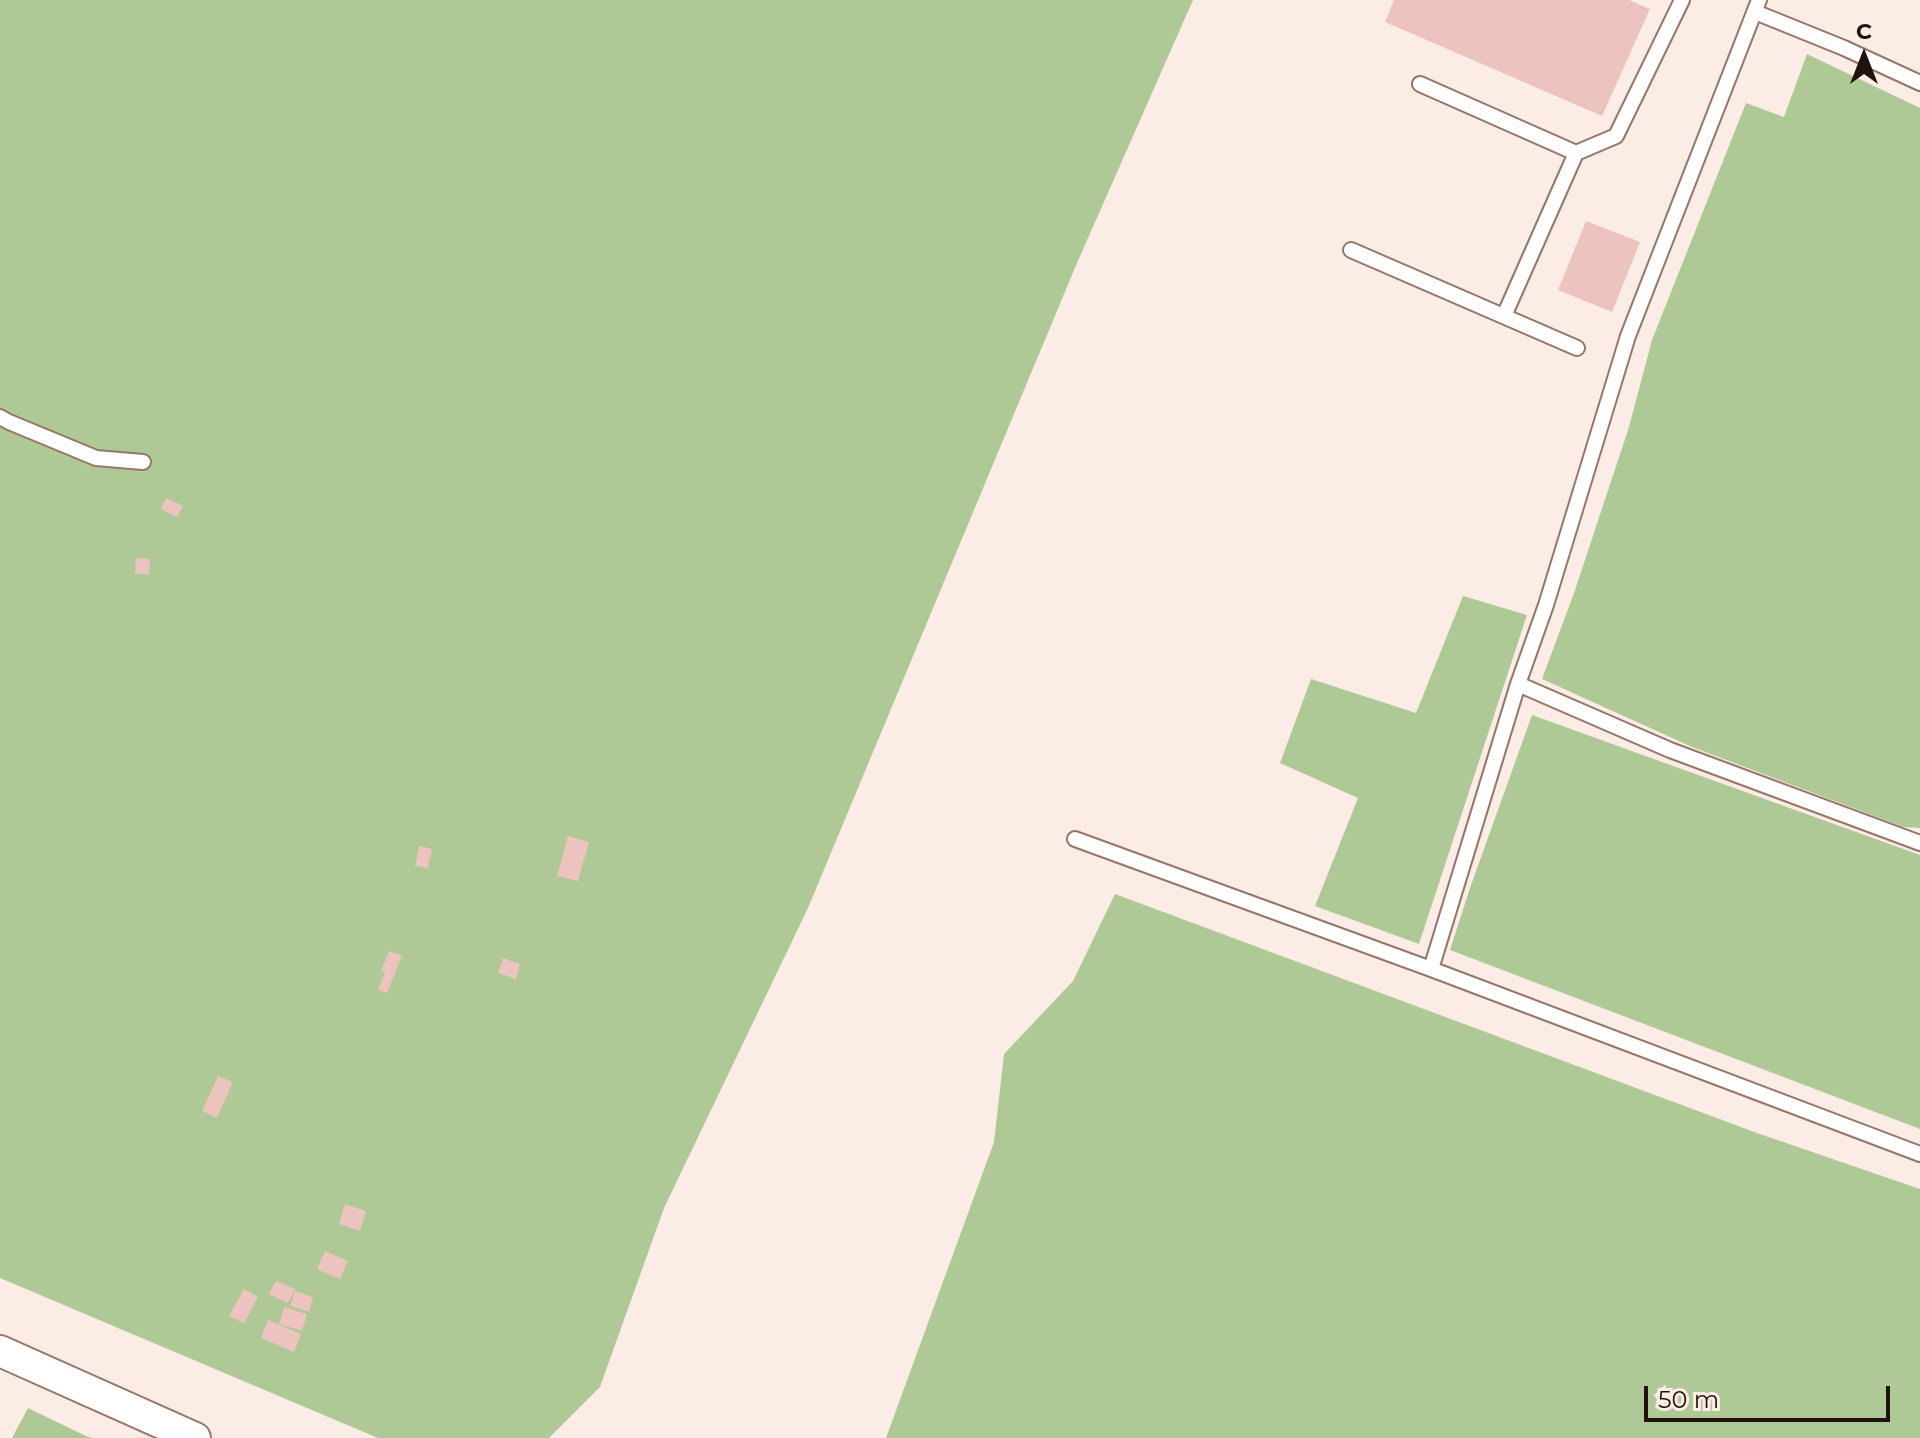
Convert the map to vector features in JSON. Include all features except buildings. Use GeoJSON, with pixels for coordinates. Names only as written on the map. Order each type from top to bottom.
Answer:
{"type":"FeatureCollection","features":[{"type":"Feature","properties":{"kind":"street"},"geometry":{"type":"LineString","coordinates":[[0,1351],[195,1438]]}},
{"type":"Feature","properties":{"kind":"lane"},"geometry":{"type":"LineString","coordinates":[[1504,316],[1576,153],[1616,136],[1682,0]]}},
{"type":"Feature","properties":{"kind":"lane"},"geometry":{"type":"LineString","coordinates":[[1431,969],[1628,336],[1757,6],[1920,83]]}},
{"type":"Feature","properties":{"kind":"lane"},"geometry":{"type":"LineString","coordinates":[[1420,84],[1576,153]]}},
{"type":"Feature","properties":{"kind":"lane"},"geometry":{"type":"LineString","coordinates":[[1351,250],[1577,348]]}},
{"type":"Feature","properties":{"kind":"lane"},"geometry":{"type":"LineString","coordinates":[[0,417],[96,458],[143,462]]}},
{"type":"Feature","properties":{"kind":"lane"},"geometry":{"type":"LineString","coordinates":[[1518,684],[1670,750],[1920,843]]}},
{"type":"Feature","properties":{"kind":"lane"},"geometry":{"type":"LineString","coordinates":[[1075,839],[1431,969],[1920,1154]]}},
{"type":"Feature","properties":{"kind":"green space"},"geometry":{"type":"Polygon","coordinates":[[[0,0],[1193,0],[1077,263],[808,908],[664,1208],[600,1387],[549,1438],[378,1438],[0,1278],[0,0]]]}},
{"type":"Feature","properties":{"kind":"green space"},"geometry":{"type":"Polygon","coordinates":[[[1807,54],[1920,108],[1920,828],[1903,827],[1692,747],[1542,679],[1629,427],[1652,340],[1746,103],[1784,117],[1807,54]]]}},
{"type":"Feature","properties":{"kind":"green space"},"geometry":{"type":"Polygon","coordinates":[[[1463,596],[1527,615],[1419,944],[1315,906],[1358,798],[1280,763],[1311,679],[1416,713],[1463,596]]]}},
{"type":"Feature","properties":{"kind":"green space"},"geometry":{"type":"Polygon","coordinates":[[[1532,715],[1920,855],[1920,1129],[1450,950],[1532,715]]]}},
{"type":"Feature","properties":{"kind":"green space"},"geometry":{"type":"Polygon","coordinates":[[[1115,894],[1757,1133],[1920,1189],[1920,1438],[886,1438],[994,1142],[1004,1054],[1073,981],[1115,894]]]}},
{"type":"Feature","properties":{"kind":"green space"},"geometry":{"type":"Polygon","coordinates":[[[28,1408],[86,1436],[93,1438],[12,1438],[28,1408]]]}}]}
